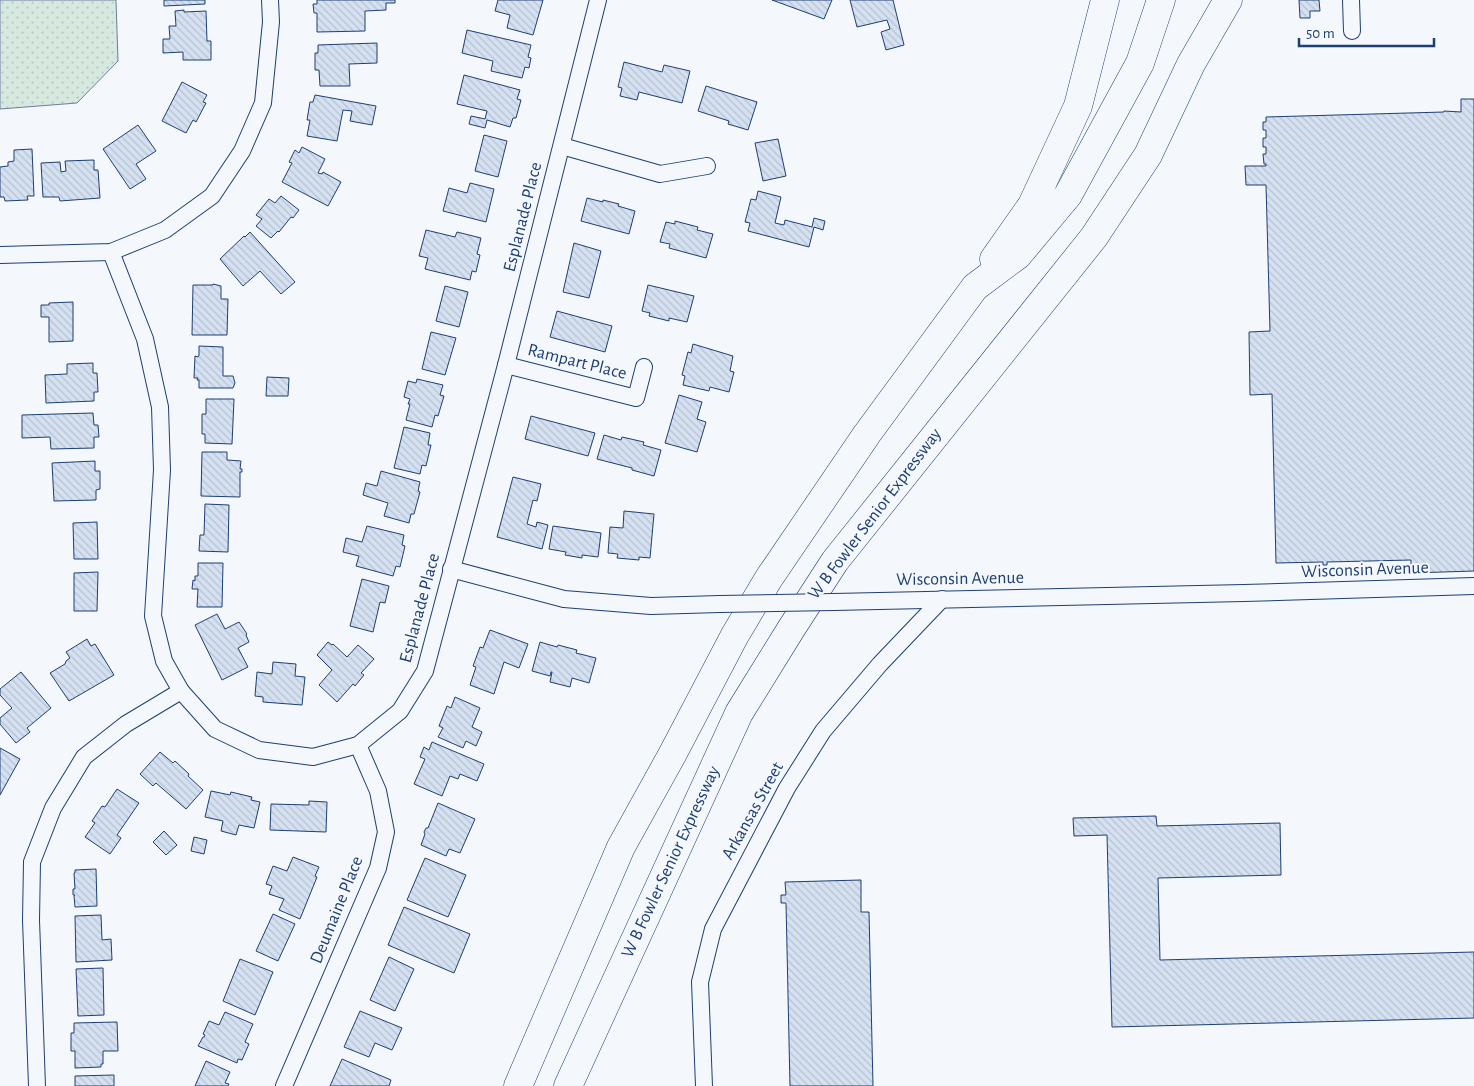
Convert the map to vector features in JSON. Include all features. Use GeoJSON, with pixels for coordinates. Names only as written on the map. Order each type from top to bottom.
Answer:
{"type":"FeatureCollection","features":[{"type":"Feature","properties":{"kind":"highway"},"geometry":{"type":"LineString","coordinates":[[518,1086],[621,847],[735,635],[769,578],[867,434],[975,287],[1032,205],[1078,106],[1105,0]]}},
{"type":"Feature","properties":{"kind":"highway"},"geometry":{"type":"LineString","coordinates":[[975,287],[1018,255],[1068,195],[1140,63],[1162,0]]}},
{"type":"Feature","properties":{"kind":"highway","name":"W B Fowler Senior Expressway"},"geometry":{"type":"LineString","coordinates":[[568,1086],[739,713],[835,561],[1094,237],[1148,155],[1192,64],[1210,33],[1212,0]]}},
{"type":"Feature","properties":{"kind":"highway"},"geometry":{"type":"LineString","coordinates":[[1210,33],[1228,0]]}},
{"type":"Feature","properties":{"kind":"street"},"geometry":{"type":"LineString","coordinates":[[0,255],[111,252],[165,230],[212,196],[242,151],[263,103],[270,0]]}},
{"type":"Feature","properties":{"kind":"street","name":"Esplanade Place"},"geometry":{"type":"LineString","coordinates":[[111,252],[145,339],[160,407],[162,470],[154,616],[164,661],[181,691],[215,729],[259,750],[313,757],[358,745],[400,712],[425,671],[506,365],[598,0]]}},
{"type":"Feature","properties":{"kind":"street"},"geometry":{"type":"LineString","coordinates":[[1351,0],[1352,31]]}},
{"type":"Feature","properties":{"kind":"street"},"geometry":{"type":"LineString","coordinates":[[562,146],[660,174],[707,166]]}},
{"type":"Feature","properties":{"kind":"street","name":"Rampart Place"},"geometry":{"type":"LineString","coordinates":[[506,365],[636,398],[644,367]]}},
{"type":"Feature","properties":{"kind":"street","name":"Wisconsin Avenue"},"geometry":{"type":"LineString","coordinates":[[451,569],[564,599],[651,606],[1234,594],[1474,586]]}},
{"type":"Feature","properties":{"kind":"street","name":"Arkansas Street"},"geometry":{"type":"LineString","coordinates":[[704,1086],[700,982],[713,929],[787,788],[823,731],[880,664],[942,600]]}},
{"type":"Feature","properties":{"kind":"street"},"geometry":{"type":"LineString","coordinates":[[37,1086],[31,920],[32,862],[53,808],[84,758],[126,724],[181,691]]}},
{"type":"Feature","properties":{"kind":"street","name":"Deumaine Place"},"geometry":{"type":"LineString","coordinates":[[284,1086],[378,868],[386,832],[378,791],[358,745]]}},
{"type":"Feature","properties":{"kind":"shaded area"},"geometry":{"type":"Polygon","coordinates":[[[0,0],[116,0],[118,61],[77,103],[0,109],[0,0]]]}},
{"type":"Feature","properties":{"kind":"building"},"geometry":{"type":"Polygon","coordinates":[[[164,0],[205,0],[205,4],[164,6],[164,0]]]}},
{"type":"Feature","properties":{"kind":"building"},"geometry":{"type":"Polygon","coordinates":[[[317,0],[395,0],[395,3],[386,3],[386,10],[365,11],[365,31],[317,32],[317,13],[314,13],[313,4],[317,4],[317,0]]]}},
{"type":"Feature","properties":{"kind":"building"},"geometry":{"type":"Polygon","coordinates":[[[498,0],[543,0],[533,35],[507,28],[510,15],[495,11],[498,0]]]}},
{"type":"Feature","properties":{"kind":"building"},"geometry":{"type":"Polygon","coordinates":[[[772,0],[832,0],[824,19],[772,0]]]}},
{"type":"Feature","properties":{"kind":"building"},"geometry":{"type":"Polygon","coordinates":[[[850,0],[893,0],[904,45],[886,50],[881,32],[890,29],[887,20],[857,27],[850,0]]]}},
{"type":"Feature","properties":{"kind":"building"},"geometry":{"type":"Polygon","coordinates":[[[1299,0],[1319,0],[1320,11],[1310,11],[1310,18],[1300,18],[1299,0]]]}},
{"type":"Feature","properties":{"kind":"building"},"geometry":{"type":"Polygon","coordinates":[[[184,10],[184,12],[206,11],[207,41],[211,41],[211,60],[183,60],[183,52],[163,53],[163,39],[170,39],[169,26],[176,26],[175,11],[184,10]]]}},
{"type":"Feature","properties":{"kind":"building"},"geometry":{"type":"Polygon","coordinates":[[[467,30],[531,45],[528,57],[531,58],[529,68],[525,67],[522,78],[491,71],[493,61],[462,53],[467,30]]]}},
{"type":"Feature","properties":{"kind":"building"},"geometry":{"type":"Polygon","coordinates":[[[377,43],[377,63],[349,64],[350,86],[320,86],[319,70],[315,70],[315,53],[318,53],[318,45],[377,43]]]}},
{"type":"Feature","properties":{"kind":"building"},"geometry":{"type":"Polygon","coordinates":[[[624,62],[662,72],[664,65],[690,71],[682,103],[639,92],[637,100],[620,96],[622,88],[618,87],[624,62]]]}},
{"type":"Feature","properties":{"kind":"building"},"geometry":{"type":"Polygon","coordinates":[[[464,75],[520,90],[517,99],[521,100],[516,118],[513,118],[510,127],[487,120],[485,128],[469,124],[471,116],[485,119],[487,111],[457,104],[464,75]]]}},
{"type":"Feature","properties":{"kind":"building"},"geometry":{"type":"Polygon","coordinates":[[[182,82],[207,95],[203,102],[206,103],[196,122],[193,120],[186,133],[162,121],[182,82]]]}},
{"type":"Feature","properties":{"kind":"building"},"geometry":{"type":"Polygon","coordinates":[[[706,86],[757,102],[748,130],[728,124],[729,121],[698,111],[706,86]]]}},
{"type":"Feature","properties":{"kind":"building"},"geometry":{"type":"Polygon","coordinates":[[[315,95],[376,106],[372,125],[350,121],[352,111],[343,110],[337,141],[307,136],[310,120],[307,120],[310,102],[313,102],[315,95]]]}},
{"type":"Feature","properties":{"kind":"building"},"geometry":{"type":"Polygon","coordinates":[[[1461,99],[1474,99],[1474,571],[1411,573],[1411,560],[1327,562],[1327,565],[1323,565],[1323,562],[1276,563],[1272,394],[1250,395],[1249,332],[1270,331],[1266,185],[1246,185],[1245,166],[1266,166],[1263,154],[1266,154],[1266,147],[1263,147],[1263,138],[1266,138],[1266,130],[1263,130],[1263,122],[1266,122],[1266,117],[1461,112],[1461,99]]]}},
{"type":"Feature","properties":{"kind":"building"},"geometry":{"type":"Polygon","coordinates":[[[138,125],[156,151],[136,164],[146,179],[130,189],[103,149],[138,125]]]}},
{"type":"Feature","properties":{"kind":"building"},"geometry":{"type":"Polygon","coordinates":[[[484,135],[507,141],[498,177],[475,171],[484,135]]]}},
{"type":"Feature","properties":{"kind":"building"},"geometry":{"type":"Polygon","coordinates":[[[778,139],[786,176],[763,181],[755,143],[778,139]]]}},
{"type":"Feature","properties":{"kind":"building"},"geometry":{"type":"Polygon","coordinates":[[[302,147],[325,159],[318,173],[322,174],[323,172],[341,182],[328,206],[282,182],[292,163],[289,162],[295,150],[299,153],[302,147]]]}},
{"type":"Feature","properties":{"kind":"building"},"geometry":{"type":"Polygon","coordinates":[[[32,149],[34,196],[27,196],[28,200],[5,201],[4,197],[0,197],[0,167],[8,166],[8,162],[14,161],[14,150],[32,149]]]}},
{"type":"Feature","properties":{"kind":"building"},"geometry":{"type":"Polygon","coordinates":[[[94,160],[94,170],[98,170],[100,198],[60,201],[59,197],[43,197],[41,163],[60,162],[61,172],[66,171],[65,161],[94,160]]]}},
{"type":"Feature","properties":{"kind":"building"},"geometry":{"type":"Polygon","coordinates":[[[470,183],[494,189],[486,222],[443,211],[449,188],[467,193],[470,183]]]}},
{"type":"Feature","properties":{"kind":"building"},"geometry":{"type":"Polygon","coordinates":[[[758,191],[781,197],[775,223],[784,225],[785,220],[812,227],[814,218],[825,221],[823,230],[814,227],[809,247],[748,231],[750,223],[745,222],[751,199],[756,200],[758,191]]]}},
{"type":"Feature","properties":{"kind":"building"},"geometry":{"type":"Polygon","coordinates":[[[281,196],[299,210],[271,238],[256,226],[262,219],[256,215],[269,199],[275,203],[281,196]]]}},
{"type":"Feature","properties":{"kind":"building"},"geometry":{"type":"Polygon","coordinates":[[[587,198],[619,204],[618,206],[635,211],[629,234],[581,221],[587,198]]]}},
{"type":"Feature","properties":{"kind":"building"},"geometry":{"type":"Polygon","coordinates":[[[675,221],[698,227],[697,230],[713,234],[706,258],[669,248],[670,244],[660,242],[666,222],[675,224],[675,221]]]}},
{"type":"Feature","properties":{"kind":"building"},"geometry":{"type":"Polygon","coordinates":[[[426,230],[455,237],[457,232],[481,238],[477,254],[480,255],[476,272],[472,271],[470,280],[425,269],[428,258],[419,256],[426,230]]]}},
{"type":"Feature","properties":{"kind":"building"},"geometry":{"type":"Polygon","coordinates":[[[250,232],[295,282],[281,294],[260,271],[243,286],[220,259],[250,232]]]}},
{"type":"Feature","properties":{"kind":"building"},"geometry":{"type":"Polygon","coordinates":[[[574,243],[601,251],[589,298],[563,292],[574,243]]]}},
{"type":"Feature","properties":{"kind":"building"},"geometry":{"type":"Polygon","coordinates":[[[213,284],[221,286],[221,299],[228,299],[227,335],[192,335],[193,285],[213,284]]]}},
{"type":"Feature","properties":{"kind":"building"},"geometry":{"type":"Polygon","coordinates":[[[648,285],[694,296],[687,322],[669,318],[669,321],[649,316],[650,313],[642,311],[648,285]]]}},
{"type":"Feature","properties":{"kind":"building"},"geometry":{"type":"Polygon","coordinates":[[[445,286],[468,292],[459,327],[436,321],[445,286]]]}},
{"type":"Feature","properties":{"kind":"building"},"geometry":{"type":"Polygon","coordinates":[[[73,302],[73,341],[49,342],[49,317],[41,317],[41,305],[73,302]]]}},
{"type":"Feature","properties":{"kind":"building"},"geometry":{"type":"Polygon","coordinates":[[[557,311],[612,326],[605,352],[550,337],[557,311]]]}},
{"type":"Feature","properties":{"kind":"building"},"geometry":{"type":"Polygon","coordinates":[[[431,332],[456,338],[445,375],[422,369],[431,332]]]}},
{"type":"Feature","properties":{"kind":"building"},"geometry":{"type":"Polygon","coordinates":[[[693,344],[733,356],[730,371],[734,372],[729,392],[710,387],[709,391],[683,385],[685,376],[682,375],[688,352],[691,353],[693,344]]]}},
{"type":"Feature","properties":{"kind":"building"},"geometry":{"type":"Polygon","coordinates":[[[199,346],[223,347],[223,376],[233,376],[235,383],[233,388],[199,388],[198,378],[194,378],[195,356],[198,357],[199,355],[199,346]]]}},
{"type":"Feature","properties":{"kind":"building"},"geometry":{"type":"Polygon","coordinates":[[[93,363],[93,373],[97,373],[98,392],[94,392],[94,401],[46,403],[45,375],[67,374],[67,364],[93,363]]]}},
{"type":"Feature","properties":{"kind":"building"},"geometry":{"type":"Polygon","coordinates":[[[267,377],[289,378],[288,396],[266,396],[267,377]]]}},
{"type":"Feature","properties":{"kind":"building"},"geometry":{"type":"Polygon","coordinates":[[[417,379],[443,385],[440,395],[444,396],[438,416],[435,415],[432,427],[406,420],[410,399],[404,397],[408,381],[416,383],[417,379]]]}},
{"type":"Feature","properties":{"kind":"building"},"geometry":{"type":"Polygon","coordinates":[[[679,395],[702,402],[697,419],[706,422],[697,452],[665,443],[679,395]]]}},
{"type":"Feature","properties":{"kind":"building"},"geometry":{"type":"Polygon","coordinates":[[[206,399],[234,399],[232,444],[205,443],[205,434],[202,434],[202,414],[206,414],[206,399]]]}},
{"type":"Feature","properties":{"kind":"building"},"geometry":{"type":"Polygon","coordinates":[[[93,413],[94,425],[98,425],[99,437],[94,437],[94,448],[51,449],[50,437],[22,438],[22,415],[93,413]]]}},
{"type":"Feature","properties":{"kind":"building"},"geometry":{"type":"Polygon","coordinates":[[[531,416],[595,433],[588,456],[525,439],[531,416]]]}},
{"type":"Feature","properties":{"kind":"building"},"geometry":{"type":"Polygon","coordinates":[[[404,427],[430,433],[428,445],[431,445],[426,466],[422,465],[420,474],[394,468],[404,427]]]}},
{"type":"Feature","properties":{"kind":"building"},"geometry":{"type":"Polygon","coordinates":[[[604,435],[621,440],[622,437],[644,442],[643,445],[661,450],[654,476],[597,459],[604,435]]]}},
{"type":"Feature","properties":{"kind":"building"},"geometry":{"type":"Polygon","coordinates":[[[202,452],[227,452],[227,460],[241,461],[240,497],[201,496],[202,452]]]}},
{"type":"Feature","properties":{"kind":"building"},"geometry":{"type":"Polygon","coordinates":[[[95,461],[95,471],[100,471],[100,489],[96,490],[96,500],[54,501],[52,463],[95,461]]]}},
{"type":"Feature","properties":{"kind":"building"},"geometry":{"type":"Polygon","coordinates":[[[381,471],[420,482],[418,491],[420,492],[414,514],[411,514],[409,523],[384,516],[388,503],[363,495],[366,483],[377,486],[381,471]]]}},
{"type":"Feature","properties":{"kind":"building"},"geometry":{"type":"Polygon","coordinates":[[[513,477],[541,484],[537,501],[533,500],[527,524],[536,527],[537,522],[548,525],[542,549],[497,537],[513,477]]]}},
{"type":"Feature","properties":{"kind":"building"},"geometry":{"type":"Polygon","coordinates":[[[205,504],[229,505],[228,552],[199,551],[200,535],[204,535],[205,504]]]}},
{"type":"Feature","properties":{"kind":"building"},"geometry":{"type":"Polygon","coordinates":[[[624,511],[654,514],[650,558],[639,557],[639,560],[617,558],[618,554],[608,553],[610,527],[623,528],[624,511]]]}},
{"type":"Feature","properties":{"kind":"building"},"geometry":{"type":"Polygon","coordinates":[[[97,522],[98,559],[74,559],[73,523],[97,522]]]}},
{"type":"Feature","properties":{"kind":"building"},"geometry":{"type":"Polygon","coordinates":[[[367,526],[404,535],[402,545],[405,546],[400,567],[396,566],[393,576],[356,566],[359,556],[343,552],[346,538],[362,542],[367,526]]]}},
{"type":"Feature","properties":{"kind":"building"},"geometry":{"type":"Polygon","coordinates":[[[553,526],[601,533],[598,557],[582,555],[582,558],[565,555],[566,552],[549,549],[553,526]]]}},
{"type":"Feature","properties":{"kind":"building"},"geometry":{"type":"Polygon","coordinates":[[[198,563],[223,563],[222,607],[197,607],[198,589],[192,589],[193,580],[195,581],[195,576],[198,576],[198,563]]]}},
{"type":"Feature","properties":{"kind":"building"},"geometry":{"type":"Polygon","coordinates":[[[98,572],[97,611],[74,611],[74,573],[98,572]]]}},
{"type":"Feature","properties":{"kind":"building"},"geometry":{"type":"Polygon","coordinates":[[[362,579],[389,586],[385,603],[380,602],[373,632],[350,626],[362,579]]]}},
{"type":"Feature","properties":{"kind":"building"},"geometry":{"type":"Polygon","coordinates":[[[217,614],[225,629],[239,622],[247,634],[249,642],[238,648],[248,667],[222,680],[195,625],[217,614]]]}},
{"type":"Feature","properties":{"kind":"building"},"geometry":{"type":"Polygon","coordinates":[[[490,630],[528,644],[519,668],[504,662],[494,694],[470,685],[476,667],[473,666],[480,647],[483,648],[490,630]]]}},
{"type":"Feature","properties":{"kind":"building"},"geometry":{"type":"Polygon","coordinates":[[[87,639],[91,646],[95,644],[114,675],[69,701],[50,673],[65,664],[70,658],[66,652],[87,639]]]}},
{"type":"Feature","properties":{"kind":"building"},"geometry":{"type":"Polygon","coordinates":[[[328,642],[333,644],[347,657],[358,645],[374,659],[361,673],[364,675],[355,686],[353,684],[337,702],[319,685],[332,670],[317,655],[328,642]]]}},
{"type":"Feature","properties":{"kind":"building"},"geometry":{"type":"Polygon","coordinates":[[[540,642],[577,650],[576,653],[596,658],[589,683],[572,678],[570,687],[550,682],[552,672],[550,676],[532,671],[540,642]]]}},
{"type":"Feature","properties":{"kind":"building"},"geometry":{"type":"Polygon","coordinates":[[[273,662],[296,664],[295,676],[305,677],[302,705],[263,702],[263,697],[255,696],[257,672],[272,674],[273,662]]]}},
{"type":"Feature","properties":{"kind":"building"},"geometry":{"type":"Polygon","coordinates":[[[21,672],[51,708],[27,728],[30,732],[16,743],[0,724],[0,718],[12,708],[0,695],[0,689],[21,672]]]}},
{"type":"Feature","properties":{"kind":"building"},"geometry":{"type":"Polygon","coordinates":[[[455,697],[480,708],[472,727],[482,732],[476,746],[466,741],[463,748],[438,737],[443,728],[439,726],[447,706],[451,708],[455,697]]]}},
{"type":"Feature","properties":{"kind":"building"},"geometry":{"type":"Polygon","coordinates":[[[432,742],[484,764],[477,781],[460,774],[458,779],[450,776],[442,796],[414,784],[425,759],[420,757],[424,747],[429,750],[432,742]]]}},
{"type":"Feature","properties":{"kind":"building"},"geometry":{"type":"Polygon","coordinates":[[[0,748],[20,759],[0,795],[0,748]]]}},
{"type":"Feature","properties":{"kind":"building"},"geometry":{"type":"Polygon","coordinates":[[[160,752],[173,763],[175,761],[203,790],[186,809],[156,783],[153,786],[140,774],[160,752]]]}},
{"type":"Feature","properties":{"kind":"building"},"geometry":{"type":"Polygon","coordinates":[[[117,789],[139,803],[117,835],[121,838],[110,854],[85,837],[95,823],[92,821],[102,806],[105,807],[117,789]]]}},
{"type":"Feature","properties":{"kind":"building"},"geometry":{"type":"Polygon","coordinates":[[[211,791],[230,795],[231,792],[252,797],[251,800],[260,802],[254,828],[239,825],[236,835],[221,831],[223,821],[205,817],[211,791]]]}},
{"type":"Feature","properties":{"kind":"building"},"geometry":{"type":"Polygon","coordinates":[[[309,801],[327,802],[326,832],[270,830],[271,804],[309,805],[309,801]]]}},
{"type":"Feature","properties":{"kind":"building"},"geometry":{"type":"Polygon","coordinates":[[[438,803],[475,819],[460,853],[449,849],[446,856],[421,845],[424,832],[428,828],[438,803]]]}},
{"type":"Feature","properties":{"kind":"building"},"geometry":{"type":"Polygon","coordinates":[[[1156,816],[1157,826],[1280,823],[1281,875],[1158,878],[1160,960],[1474,952],[1474,1018],[1112,1027],[1107,835],[1074,836],[1073,818],[1156,816]]]}},
{"type":"Feature","properties":{"kind":"building"},"geometry":{"type":"Polygon","coordinates":[[[164,831],[177,845],[166,855],[153,842],[164,831]]]}},
{"type":"Feature","properties":{"kind":"building"},"geometry":{"type":"Polygon","coordinates":[[[194,837],[207,840],[204,854],[191,851],[194,837]]]}},
{"type":"Feature","properties":{"kind":"building"},"geometry":{"type":"Polygon","coordinates":[[[293,857],[319,867],[315,876],[317,877],[300,919],[279,910],[284,899],[269,894],[272,886],[266,884],[273,866],[287,871],[293,857]]]}},
{"type":"Feature","properties":{"kind":"building"},"geometry":{"type":"Polygon","coordinates":[[[425,858],[466,875],[448,917],[407,900],[425,858]]]}},
{"type":"Feature","properties":{"kind":"building"},"geometry":{"type":"Polygon","coordinates":[[[96,869],[97,906],[75,907],[73,889],[75,889],[75,870],[96,869]]]}},
{"type":"Feature","properties":{"kind":"building"},"geometry":{"type":"Polygon","coordinates":[[[861,880],[861,912],[869,912],[873,1086],[790,1086],[786,903],[781,903],[781,895],[786,895],[785,882],[861,880]]]}},
{"type":"Feature","properties":{"kind":"building"},"geometry":{"type":"Polygon","coordinates":[[[404,907],[470,934],[454,973],[388,945],[404,907]]]}},
{"type":"Feature","properties":{"kind":"building"},"geometry":{"type":"Polygon","coordinates":[[[273,914],[295,924],[278,961],[256,951],[273,914]]]}},
{"type":"Feature","properties":{"kind":"building"},"geometry":{"type":"Polygon","coordinates":[[[101,915],[102,940],[111,939],[112,960],[76,962],[75,916],[101,915]]]}},
{"type":"Feature","properties":{"kind":"building"},"geometry":{"type":"Polygon","coordinates":[[[389,957],[414,969],[395,1011],[370,1000],[389,957]]]}},
{"type":"Feature","properties":{"kind":"building"},"geometry":{"type":"Polygon","coordinates":[[[240,959],[273,972],[255,1015],[223,1001],[240,959]]]}},
{"type":"Feature","properties":{"kind":"building"},"geometry":{"type":"Polygon","coordinates":[[[103,968],[104,1015],[78,1016],[76,969],[103,968]]]}},
{"type":"Feature","properties":{"kind":"building"},"geometry":{"type":"Polygon","coordinates":[[[360,1011],[402,1028],[392,1050],[375,1043],[369,1057],[344,1047],[360,1011]]]}},
{"type":"Feature","properties":{"kind":"building"},"geometry":{"type":"Polygon","coordinates":[[[225,1012],[253,1024],[245,1042],[249,1044],[242,1060],[238,1059],[237,1063],[198,1046],[205,1035],[203,1034],[209,1021],[219,1025],[225,1012]]]}},
{"type":"Feature","properties":{"kind":"building"},"geometry":{"type":"Polygon","coordinates":[[[117,1022],[118,1051],[103,1051],[103,1064],[101,1064],[101,1067],[75,1068],[75,1051],[71,1051],[71,1033],[74,1033],[74,1023],[117,1022]]]}},
{"type":"Feature","properties":{"kind":"building"},"geometry":{"type":"Polygon","coordinates":[[[342,1059],[391,1080],[389,1086],[330,1086],[342,1059]]]}},
{"type":"Feature","properties":{"kind":"building"},"geometry":{"type":"Polygon","coordinates":[[[206,1061],[230,1072],[225,1083],[229,1084],[228,1086],[195,1086],[206,1061]]]}},
{"type":"Feature","properties":{"kind":"building"},"geometry":{"type":"Polygon","coordinates":[[[114,1075],[114,1086],[75,1086],[75,1076],[114,1075]]]}}]}
